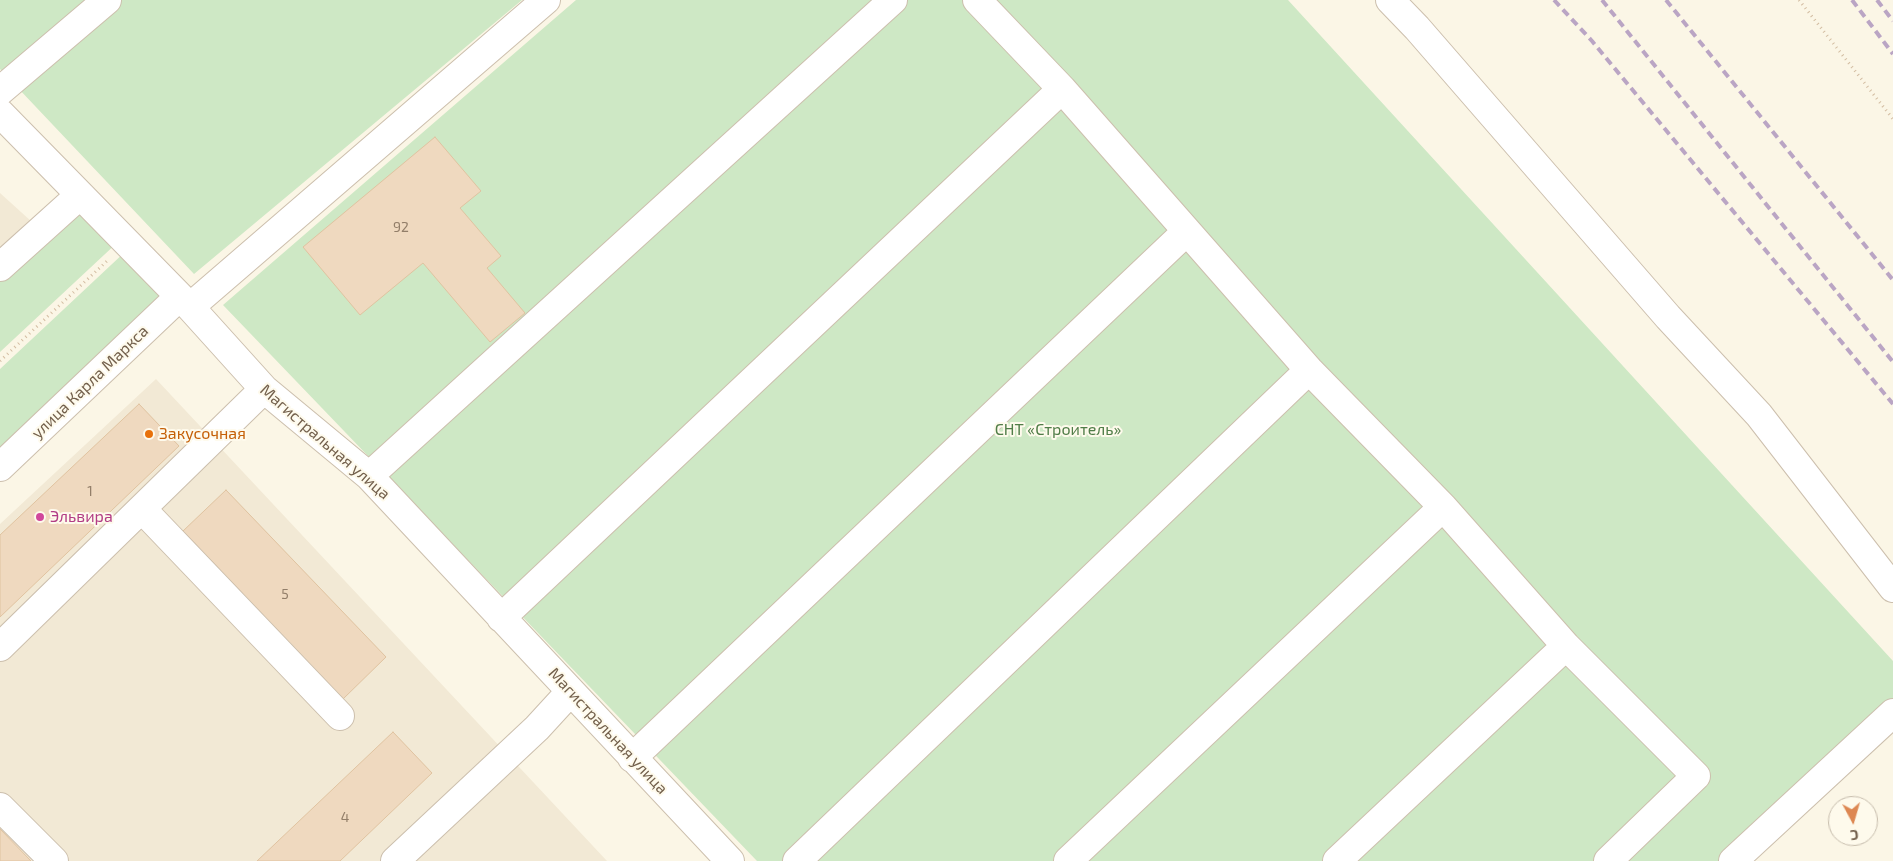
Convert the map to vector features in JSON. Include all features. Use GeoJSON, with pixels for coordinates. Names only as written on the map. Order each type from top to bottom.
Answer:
{"type":"FeatureCollection","features":[{"type":"Feature","properties":{"kind":"street"},"geometry":{"type":"LineString","coordinates":[[0,92],[107,0]]}},
{"type":"Feature","properties":{"kind":"street","name":"улица Карла Маркса"},"geometry":{"type":"LineString","coordinates":[[0,467],[185,302],[546,0]]}},
{"type":"Feature","properties":{"kind":"street"},"geometry":{"type":"LineString","coordinates":[[369,476],[893,0]]}},
{"type":"Feature","properties":{"kind":"street"},"geometry":{"type":"LineString","coordinates":[[977,0],[1062,89],[1309,370],[1443,507],[1566,646],[1696,776],[1608,861]]}},
{"type":"Feature","properties":{"kind":"street"},"geometry":{"type":"LineString","coordinates":[[1390,0],[1417,28],[1668,317],[1759,415],[1893,588]]}},
{"type":"Feature","properties":{"kind":"street"},"geometry":{"type":"LineString","coordinates":[[501,618],[1062,89]]}},
{"type":"Feature","properties":{"kind":"street","name":"Магистральная улица"},"geometry":{"type":"LineString","coordinates":[[0,113],[185,302],[264,389],[369,476],[632,758],[720,857]]}},
{"type":"Feature","properties":{"kind":"street"},"geometry":{"type":"LineString","coordinates":[[0,268],[80,195]]}},
{"type":"Feature","properties":{"kind":"street"},"geometry":{"type":"LineString","coordinates":[[632,758],[1186,232]]}},
{"type":"Feature","properties":{"kind":"street"},"geometry":{"type":"LineString","coordinates":[[797,861],[1309,370]]}},
{"type":"Feature","properties":{"kind":"street"},"geometry":{"type":"LineString","coordinates":[[0,647],[264,389]]}},
{"type":"Feature","properties":{"kind":"street"},"geometry":{"type":"LineString","coordinates":[[1068,861],[1443,507]]}},
{"type":"Feature","properties":{"kind":"street"},"geometry":{"type":"LineString","coordinates":[[142,509],[340,716]]}},
{"type":"Feature","properties":{"kind":"street"},"geometry":{"type":"LineString","coordinates":[[1337,861],[1566,646]]}},
{"type":"Feature","properties":{"kind":"street"},"geometry":{"type":"LineString","coordinates":[[395,861],[537,728],[570,692]]}},
{"type":"Feature","properties":{"kind":"street"},"geometry":{"type":"LineString","coordinates":[[1733,861],[1893,713]]}},
{"type":"Feature","properties":{"kind":"street"},"geometry":{"type":"LineString","coordinates":[[0,807],[54,861]]}},
{"type":"Feature","properties":{"kind":"path"},"geometry":{"type":"LineString","coordinates":[[1799,0],[1893,119]]}},
{"type":"Feature","properties":{"kind":"path"},"geometry":{"type":"LineString","coordinates":[[0,361],[126,243]]}},
{"type":"Feature","properties":{"kind":"shaded area"},"geometry":{"type":"Polygon","coordinates":[[[0,193],[42,231],[0,270],[0,193]]]}},
{"type":"Feature","properties":{"kind":"shaded area"},"geometry":{"type":"Polygon","coordinates":[[[156,379],[607,861],[0,861],[0,524],[156,379]]]}},
{"type":"Feature","properties":{"kind":"green space"},"geometry":{"type":"Polygon","coordinates":[[[0,0],[522,0],[194,274],[0,69],[0,0]]]}},
{"type":"Feature","properties":{"kind":"green space","name":"СНТ «Строитель»"},"geometry":{"type":"Polygon","coordinates":[[[576,0],[1288,0],[1893,661],[1893,698],[1718,861],[757,861],[223,305],[576,0]]]}},
{"type":"Feature","properties":{"kind":"green space"},"geometry":{"type":"Polygon","coordinates":[[[78,198],[119,241],[0,352],[0,272],[78,198]]]}},
{"type":"Feature","properties":{"kind":"green space"},"geometry":{"type":"Polygon","coordinates":[[[127,250],[171,298],[0,458],[0,369],[127,250]]]}},
{"type":"Feature","properties":{"kind":"building"},"geometry":{"type":"Polygon","coordinates":[[[435,137],[481,191],[460,208],[501,256],[487,268],[525,313],[490,342],[423,263],[360,315],[303,247],[435,137]]]}},
{"type":"Feature","properties":{"kind":"building"},"geometry":{"type":"Polygon","coordinates":[[[139,404],[179,446],[0,617],[0,535],[139,404]]]}},
{"type":"Feature","properties":{"kind":"building"},"geometry":{"type":"Polygon","coordinates":[[[226,490],[386,657],[343,699],[183,531],[226,490]]]}},
{"type":"Feature","properties":{"kind":"building"},"geometry":{"type":"Polygon","coordinates":[[[393,732],[432,773],[340,861],[257,861],[393,732]]]}},
{"type":"Feature","properties":{"kind":"building"},"geometry":{"type":"Polygon","coordinates":[[[0,829],[31,861],[0,861],[0,829]]]}},
{"type":"Feature","properties":{"kind":"railway"},"geometry":{"type":"LineString","coordinates":[[1554,0],[1592,41],[1893,404]]}},
{"type":"Feature","properties":{"kind":"railway"},"geometry":{"type":"LineString","coordinates":[[1602,0],[1893,362]]}},
{"type":"Feature","properties":{"kind":"railway"},"geometry":{"type":"LineString","coordinates":[[1666,0],[1893,280]]}},
{"type":"Feature","properties":{"kind":"railway"},"geometry":{"type":"LineString","coordinates":[[1852,0],[1893,54]]}},
{"type":"Feature","properties":{"kind":"railway"},"geometry":{"type":"LineString","coordinates":[[1877,0],[1893,21]]}},
{"type":"Feature","properties":{"kind":"place","name":"Закусочная"},"geometry":{"type":"Point","coordinates":[149,434]}},
{"type":"Feature","properties":{"kind":"place","name":"Эльвира"},"geometry":{"type":"Point","coordinates":[40,517]}}]}
